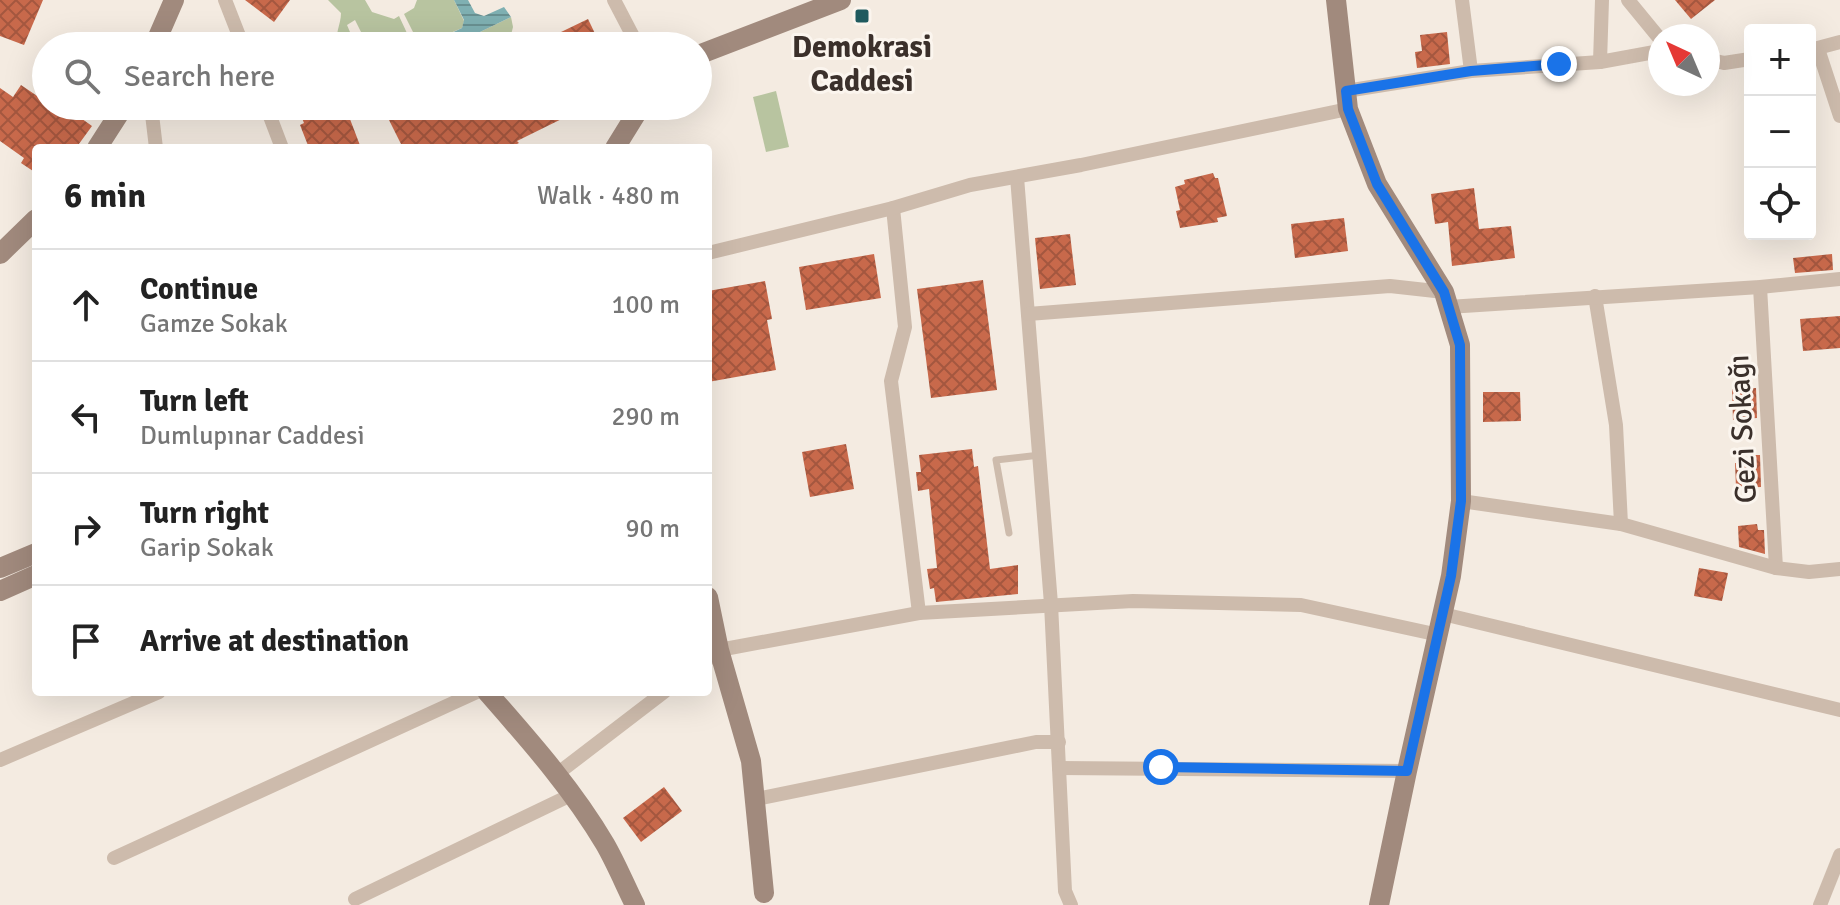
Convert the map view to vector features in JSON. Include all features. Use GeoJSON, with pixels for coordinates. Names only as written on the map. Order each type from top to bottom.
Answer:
{"type":"FeatureCollection","features":[{"type":"Feature","properties":{"kind":"street"},"geometry":{"type":"LineString","coordinates":[[160,32],[174,0]]}},
{"type":"Feature","properties":{"kind":"street"},"geometry":{"type":"LineString","coordinates":[[225,0],[238,32]]}},
{"type":"Feature","properties":{"kind":"street"},"geometry":{"type":"LineString","coordinates":[[614,0],[631,32]]}},
{"type":"Feature","properties":{"kind":"street"},"geometry":{"type":"LineString","coordinates":[[712,50],[841,0]]}},
{"type":"Feature","properties":{"kind":"street"},"geometry":{"type":"LineString","coordinates":[[1336,0],[1347,100],[1377,184],[1446,299],[1460,345],[1461,501],[1451,576],[1379,905]]}},
{"type":"Feature","properties":{"kind":"street"},"geometry":{"type":"LineString","coordinates":[[1462,0],[1471,71]]}},
{"type":"Feature","properties":{"kind":"street"},"geometry":{"type":"LineString","coordinates":[[1600,62],[1602,0]]}},
{"type":"Feature","properties":{"kind":"street"},"geometry":{"type":"LineString","coordinates":[[1628,0],[1648,24]]}},
{"type":"Feature","properties":{"kind":"street"},"geometry":{"type":"LineString","coordinates":[[1816,49],[1840,42]]}},
{"type":"Feature","properties":{"kind":"street"},"geometry":{"type":"LineString","coordinates":[[712,252],[893,208],[970,185],[1017,177],[1471,71],[1600,62],[1648,53]]}},
{"type":"Feature","properties":{"kind":"street"},"geometry":{"type":"LineString","coordinates":[[1816,55],[1840,116]]}},
{"type":"Feature","properties":{"kind":"street"},"geometry":{"type":"LineString","coordinates":[[1720,62],[1744,60]]}},
{"type":"Feature","properties":{"kind":"street"},"geometry":{"type":"LineString","coordinates":[[100,144],[115,120]]}},
{"type":"Feature","properties":{"kind":"street"},"geometry":{"type":"LineString","coordinates":[[153,120],[156,144]]}},
{"type":"Feature","properties":{"kind":"street"},"geometry":{"type":"LineString","coordinates":[[271,120],[280,144]]}},
{"type":"Feature","properties":{"kind":"street"},"geometry":{"type":"LineString","coordinates":[[629,139],[636,120]]}},
{"type":"Feature","properties":{"kind":"street"},"geometry":{"type":"LineString","coordinates":[[1017,177],[1051,604],[1065,891],[1071,905]]}},
{"type":"Feature","properties":{"kind":"street"},"geometry":{"type":"LineString","coordinates":[[893,208],[905,327],[891,381],[919,613]]}},
{"type":"Feature","properties":{"kind":"street"},"geometry":{"type":"LineString","coordinates":[[0,254],[32,223]]}},
{"type":"Feature","properties":{"kind":"street"},"geometry":{"type":"LineString","coordinates":[[1028,314],[1390,286],[1446,299],[1595,296],[1760,287],[1840,279]]}},
{"type":"Feature","properties":{"kind":"street","name":"Gezi Sokağı"},"geometry":{"type":"LineString","coordinates":[[1760,287],[1776,568]]}},
{"type":"Feature","properties":{"kind":"street"},"geometry":{"type":"LineString","coordinates":[[1595,296],[1616,425],[1621,524]]}},
{"type":"Feature","properties":{"kind":"street"},"geometry":{"type":"LineString","coordinates":[[1461,501],[1621,524],[1776,568],[1809,572],[1840,569]]}},
{"type":"Feature","properties":{"kind":"street"},"geometry":{"type":"LineString","coordinates":[[0,568],[32,555]]}},
{"type":"Feature","properties":{"kind":"street"},"geometry":{"type":"LineString","coordinates":[[0,591],[32,577]]}},
{"type":"Feature","properties":{"kind":"street"},"geometry":{"type":"LineString","coordinates":[[764,893],[751,761],[714,654],[919,613],[1051,604],[1175,601],[1301,605],[1439,635]]}},
{"type":"Feature","properties":{"kind":"street"},"geometry":{"type":"LineString","coordinates":[[1443,614],[1840,710]]}},
{"type":"Feature","properties":{"kind":"street"},"geometry":{"type":"LineString","coordinates":[[0,760],[150,696]]}},
{"type":"Feature","properties":{"kind":"street"},"geometry":{"type":"LineString","coordinates":[[114,858],[468,696]]}},
{"type":"Feature","properties":{"kind":"street"},"geometry":{"type":"LineString","coordinates":[[490,696],[557,774],[604,843],[635,905]]}},
{"type":"Feature","properties":{"kind":"street"},"geometry":{"type":"LineString","coordinates":[[557,774],[659,696]]}},
{"type":"Feature","properties":{"kind":"street"},"geometry":{"type":"LineString","coordinates":[[756,799],[1036,742],[1059,742]]}},
{"type":"Feature","properties":{"kind":"street"},"geometry":{"type":"LineString","coordinates":[[1059,768],[1407,771]]}},
{"type":"Feature","properties":{"kind":"street"},"geometry":{"type":"LineString","coordinates":[[355,899],[571,795]]}},
{"type":"Feature","properties":{"kind":"street"},"geometry":{"type":"LineString","coordinates":[[1820,905],[1840,855]]}},
{"type":"Feature","properties":{"kind":"lane"},"geometry":{"type":"LineString","coordinates":[[1009,533],[996,460],[1040,455]]}},
{"type":"Feature","properties":{"kind":"green space"},"geometry":{"type":"Polygon","coordinates":[[[328,0],[365,0],[372,12],[394,19],[399,16],[406,32],[361,32],[355,20],[347,25],[350,32],[338,32],[341,13],[328,0]]]}},
{"type":"Feature","properties":{"kind":"green space"},"geometry":{"type":"Polygon","coordinates":[[[417,0],[454,0],[464,21],[462,28],[453,32],[413,32],[404,14],[414,8],[417,0]]]}},
{"type":"Feature","properties":{"kind":"green space"},"geometry":{"type":"Polygon","coordinates":[[[511,17],[512,32],[480,32],[511,17]]]}},
{"type":"Feature","properties":{"kind":"green space"},"geometry":{"type":"Polygon","coordinates":[[[776,91],[789,147],[766,152],[753,97],[776,91]]]}},
{"type":"Feature","properties":{"kind":"water"},"geometry":{"type":"Polygon","coordinates":[[[454,0],[468,0],[475,13],[484,16],[504,7],[511,17],[480,32],[454,32],[462,28],[464,20],[454,0]]]}},
{"type":"Feature","properties":{"kind":"building"},"geometry":{"type":"Polygon","coordinates":[[[0,0],[43,0],[24,45],[0,36],[0,0]]]}},
{"type":"Feature","properties":{"kind":"building"},"geometry":{"type":"Polygon","coordinates":[[[245,0],[290,0],[274,22],[245,0]]]}},
{"type":"Feature","properties":{"kind":"building"},"geometry":{"type":"Polygon","coordinates":[[[1675,0],[1715,0],[1691,19],[1675,0]]]}},
{"type":"Feature","properties":{"kind":"building"},"geometry":{"type":"Polygon","coordinates":[[[588,19],[594,32],[561,32],[588,19]]]}},
{"type":"Feature","properties":{"kind":"building"},"geometry":{"type":"Polygon","coordinates":[[[1447,32],[1450,64],[1417,68],[1415,52],[1422,51],[1420,35],[1447,32]]]}},
{"type":"Feature","properties":{"kind":"building"},"geometry":{"type":"Polygon","coordinates":[[[21,85],[32,92],[32,120],[84,120],[92,126],[79,144],[32,144],[32,170],[21,163],[24,158],[0,141],[0,88],[13,97],[21,85]]]}},
{"type":"Feature","properties":{"kind":"building"},"geometry":{"type":"Polygon","coordinates":[[[303,120],[350,120],[359,144],[307,144],[300,125],[304,123],[303,120]]]}},
{"type":"Feature","properties":{"kind":"building"},"geometry":{"type":"Polygon","coordinates":[[[389,120],[560,120],[517,141],[517,144],[401,144],[389,120]]]}},
{"type":"Feature","properties":{"kind":"building"},"geometry":{"type":"Polygon","coordinates":[[[1213,173],[1218,178],[1227,216],[1217,218],[1218,222],[1180,228],[1175,187],[1185,184],[1184,180],[1213,173]]]}},
{"type":"Feature","properties":{"kind":"building"},"geometry":{"type":"Polygon","coordinates":[[[1474,188],[1479,229],[1511,226],[1515,258],[1452,266],[1448,222],[1435,224],[1431,194],[1474,188]]]}},
{"type":"Feature","properties":{"kind":"building"},"geometry":{"type":"Polygon","coordinates":[[[1344,218],[1348,251],[1295,258],[1291,224],[1344,218]]]}},
{"type":"Feature","properties":{"kind":"building"},"geometry":{"type":"Polygon","coordinates":[[[1070,234],[1076,285],[1040,289],[1035,238],[1070,234]]]}},
{"type":"Feature","properties":{"kind":"building"},"geometry":{"type":"Polygon","coordinates":[[[874,254],[881,298],[806,310],[799,267],[874,254]]]}},
{"type":"Feature","properties":{"kind":"building"},"geometry":{"type":"Polygon","coordinates":[[[1832,254],[1833,270],[1795,273],[1793,258],[1832,254]]]}},
{"type":"Feature","properties":{"kind":"building"},"geometry":{"type":"Polygon","coordinates":[[[983,280],[997,390],[931,398],[917,289],[983,280]]]}},
{"type":"Feature","properties":{"kind":"building"},"geometry":{"type":"Polygon","coordinates":[[[765,281],[772,319],[767,320],[776,370],[712,381],[712,290],[765,281]]]}},
{"type":"Feature","properties":{"kind":"building"},"geometry":{"type":"Polygon","coordinates":[[[1840,316],[1840,348],[1803,351],[1800,319],[1840,316]]]}},
{"type":"Feature","properties":{"kind":"building"},"geometry":{"type":"Polygon","coordinates":[[[1756,388],[1757,418],[1733,420],[1732,389],[1756,388]]]}},
{"type":"Feature","properties":{"kind":"building"},"geometry":{"type":"Polygon","coordinates":[[[1483,392],[1520,392],[1521,421],[1483,422],[1483,392]]]}},
{"type":"Feature","properties":{"kind":"building"},"geometry":{"type":"Polygon","coordinates":[[[846,444],[854,489],[810,497],[802,452],[846,444]]]}},
{"type":"Feature","properties":{"kind":"building"},"geometry":{"type":"Polygon","coordinates":[[[972,449],[974,467],[978,466],[990,569],[1018,565],[1018,594],[936,602],[927,569],[937,568],[929,489],[918,491],[916,472],[921,472],[919,455],[972,449]]]}},
{"type":"Feature","properties":{"kind":"building"},"geometry":{"type":"Polygon","coordinates":[[[1750,455],[1760,455],[1761,487],[1736,488],[1735,463],[1750,463],[1750,455]]]}},
{"type":"Feature","properties":{"kind":"building"},"geometry":{"type":"Polygon","coordinates":[[[1757,524],[1758,530],[1764,530],[1765,554],[1739,547],[1738,526],[1757,524]]]}},
{"type":"Feature","properties":{"kind":"building"},"geometry":{"type":"Polygon","coordinates":[[[1699,568],[1728,573],[1722,601],[1694,596],[1699,568]]]}},
{"type":"Feature","properties":{"kind":"building"},"geometry":{"type":"Polygon","coordinates":[[[664,787],[682,811],[641,842],[623,818],[664,787]]]}},
{"type":"Feature","properties":{"kind":"place","name":"Demokrasi Caddesi"},"geometry":{"type":"Point","coordinates":[862,16]}},
{"type":"Feature","properties":{"kind":"route"},"geometry":{"type":"LineString","coordinates":[[1161,767],[1407,771],[1451,576],[1461,501],[1460,345],[1444,292],[1377,184],[1348,109],[1346,91],[1471,71],[1559,64]]}}]}
